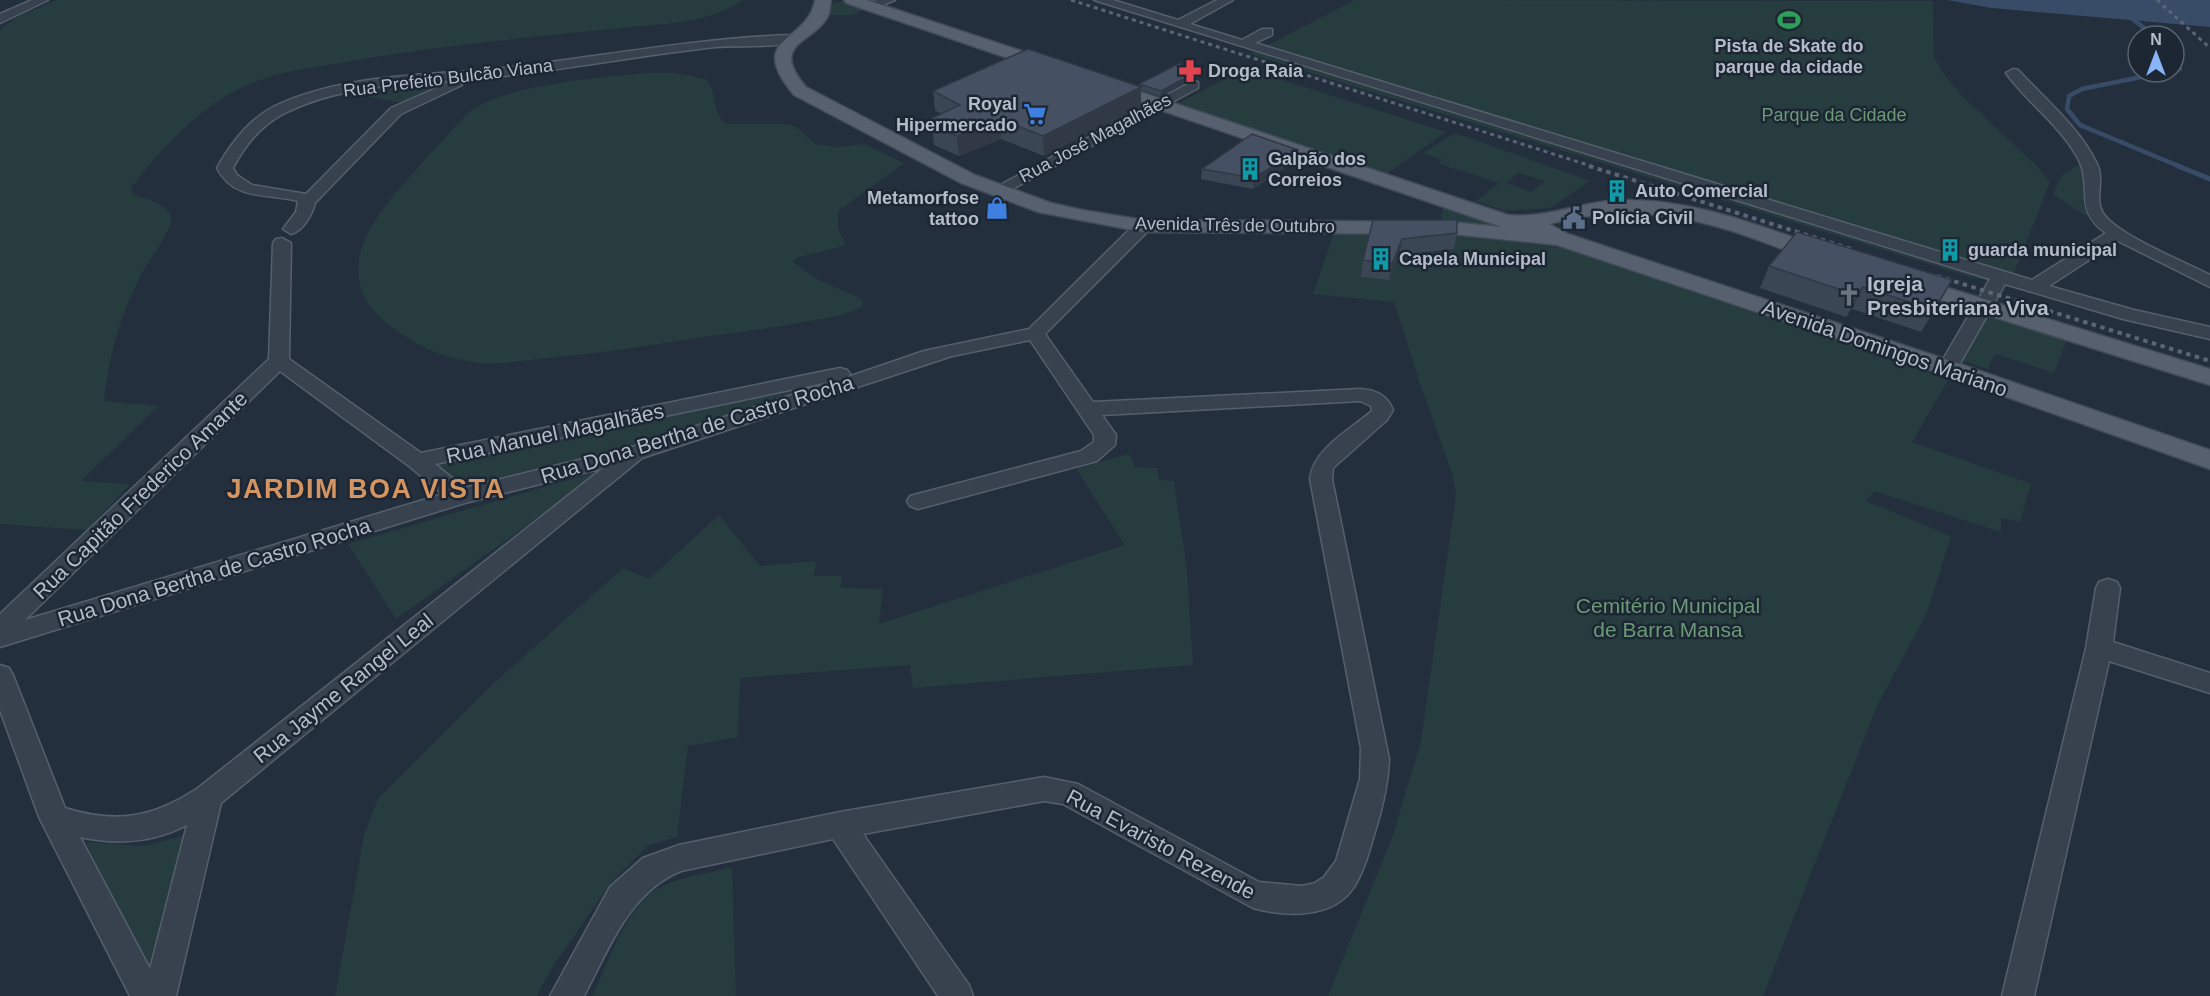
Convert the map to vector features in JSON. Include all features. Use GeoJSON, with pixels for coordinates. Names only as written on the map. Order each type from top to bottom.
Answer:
{"type":"FeatureCollection","features":[{"type":"Feature","properties":{"kind":"main road"},"geometry":{"type":"LineString","coordinates":[[792,39],[835,7],[870,6],[1505,220],[1553,230],[1594,208],[1659,208],[1696,215],[1839,261]]}},
{"type":"Feature","properties":{"kind":"main road","name":"Avenida Três de Outubro"},"geometry":{"type":"LineString","coordinates":[[792,39],[786,46],[782,63],[786,75],[800,91],[968,179],[1045,208],[1143,226],[1553,230]]}},
{"type":"Feature","properties":{"kind":"main road"},"geometry":{"type":"LineString","coordinates":[[1407,227],[1426,225],[1434,218],[1435,202],[1428,195]]}},
{"type":"Feature","properties":{"kind":"main road","name":"Avenida Domingos Mariano"},"geometry":{"type":"LineString","coordinates":[[1553,230],[2210,460]]}},
{"type":"Feature","properties":{"kind":"main road"},"geometry":{"type":"LineString","coordinates":[[1884,275],[1991,293],[2210,377]]}},
{"type":"Feature","properties":{"kind":"street"},"geometry":{"type":"LineString","coordinates":[[0,19],[42,0]]}},
{"type":"Feature","properties":{"kind":"street"},"geometry":{"type":"LineString","coordinates":[[870,6],[889,0]]}},
{"type":"Feature","properties":{"kind":"street"},"geometry":{"type":"LineString","coordinates":[[1100,0],[1244,44],[1991,293],[2034,287],[2130,315],[2210,333]]}},
{"type":"Feature","properties":{"kind":"street"},"geometry":{"type":"LineString","coordinates":[[1180,24],[1227,0]]}},
{"type":"Feature","properties":{"kind":"street"},"geometry":{"type":"LineString","coordinates":[[1244,44],[1267,32]]}},
{"type":"Feature","properties":{"kind":"street","name":"Rua Prefeito Bulcão Viana"},"geometry":{"type":"LineString","coordinates":[[306,201],[301,196],[238,185],[228,179],[225,168],[241,141],[267,117],[290,105],[336,92],[503,72],[714,42],[792,39]]}},
{"type":"Feature","properties":{"kind":"street"},"geometry":{"type":"LineString","coordinates":[[279,362],[287,236],[304,213],[306,201],[386,119],[403,107],[462,83],[503,72]]}},
{"type":"Feature","properties":{"kind":"street"},"geometry":{"type":"LineString","coordinates":[[2013,73],[2066,132],[2090,165],[2094,179],[2092,208],[2102,222],[2118,233],[2210,282]]}},
{"type":"Feature","properties":{"kind":"street","name":"Rua José Magalhães"},"geometry":{"type":"LineString","coordinates":[[997,191],[1193,85]]}},
{"type":"Feature","properties":{"kind":"street"},"geometry":{"type":"LineString","coordinates":[[336,92],[403,107]]}},
{"type":"Feature","properties":{"kind":"street"},"geometry":{"type":"LineString","coordinates":[[918,501],[1094,453],[1104,445],[1106,438],[1035,333],[1143,226]]}},
{"type":"Feature","properties":{"kind":"street"},"geometry":{"type":"LineString","coordinates":[[2034,287],[2118,233]]}},
{"type":"Feature","properties":{"kind":"street"},"geometry":{"type":"LineString","coordinates":[[1948,368],[1991,293]]}},
{"type":"Feature","properties":{"kind":"street","name":"Rua Manuel Magalhães"},"geometry":{"type":"LineString","coordinates":[[279,362],[417,461],[1035,333]]}},
{"type":"Feature","properties":{"kind":"street","name":"Rua Dona Bertha de Castro Rocha"},"geometry":{"type":"LineString","coordinates":[[0,638],[460,497],[638,452],[946,352]]}},
{"type":"Feature","properties":{"kind":"street","name":"Rua Capitão Frederico Amante"},"geometry":{"type":"LineString","coordinates":[[0,629],[279,362]]}},
{"type":"Feature","properties":{"kind":"street","name":"Rua Evaristo Rezende"},"geometry":{"type":"LineString","coordinates":[[566,996],[621,897],[654,868],[679,858],[840,825],[1026,792],[1058,790],[1253,894],[1269,899],[1291,901],[1318,896],[1343,879],[1365,816],[1376,771],[1375,748],[1321,479],[1322,468],[1328,459],[1380,415],[1383,410],[1380,403],[1370,396],[1360,395],[1087,409]]}},
{"type":"Feature","properties":{"kind":"street","name":"Rua Jayme Rangel Leal"},"geometry":{"type":"LineString","coordinates":[[54,817],[73,824],[100,828],[146,828],[172,820],[208,797],[638,452]]}},
{"type":"Feature","properties":{"kind":"street"},"geometry":{"type":"LineString","coordinates":[[417,461],[460,497]]}},
{"type":"Feature","properties":{"kind":"street"},"geometry":{"type":"LineString","coordinates":[[2018,996],[2099,648],[2108,588]]}},
{"type":"Feature","properties":{"kind":"street"},"geometry":{"type":"LineString","coordinates":[[2099,648],[2210,683]]}},
{"type":"Feature","properties":{"kind":"street"},"geometry":{"type":"LineString","coordinates":[[0,675],[54,817],[147,996]]}},
{"type":"Feature","properties":{"kind":"street"},"geometry":{"type":"LineString","coordinates":[[160,996],[208,797]]}},
{"type":"Feature","properties":{"kind":"street"},"geometry":{"type":"LineString","coordinates":[[840,825],[957,996]]}},
{"type":"Feature","properties":{"kind":"green space"},"geometry":{"type":"Polygon","coordinates":[[[56,0],[743,0],[714,14],[680,22],[445,47],[292,71],[241,88],[195,118],[154,160],[131,188],[133,194],[153,201],[167,210],[171,219],[159,247],[138,280],[124,313],[113,347],[104,401],[159,406],[81,481],[130,484],[87,530],[0,524],[0,30],[17,17],[56,0]]]}},
{"type":"Feature","properties":{"kind":"green space","name":"Parque da Cidade"},"geometry":{"type":"Polygon","coordinates":[[[1355,0],[1933,1],[1934,57],[1941,70],[1962,96],[2038,167],[2050,182],[2011,281],[1977,279],[1250,54],[1355,0]]]}},
{"type":"Feature","properties":{"kind":"green space"},"geometry":{"type":"Polygon","coordinates":[[[846,1],[864,9],[853,15],[828,15],[832,3],[846,1]]]}},
{"type":"Feature","properties":{"kind":"green space"},"geometry":{"type":"Polygon","coordinates":[[[1245,68],[1446,132],[1385,175],[1179,103],[1245,68]]]}},
{"type":"Feature","properties":{"kind":"green space"},"geometry":{"type":"Polygon","coordinates":[[[648,73],[675,73],[705,79],[712,89],[718,114],[727,124],[786,124],[797,127],[815,144],[837,147],[864,144],[904,163],[838,211],[838,229],[845,242],[843,246],[799,257],[792,261],[820,281],[861,298],[863,303],[861,307],[833,317],[769,328],[602,352],[486,363],[442,355],[420,345],[389,325],[370,306],[360,286],[358,266],[363,246],[372,226],[399,188],[470,111],[508,94],[531,88],[648,73]]]}},
{"type":"Feature","properties":{"kind":"green space"},"geometry":{"type":"Polygon","coordinates":[[[476,76],[403,103],[350,93],[476,76]]]}},
{"type":"Feature","properties":{"kind":"green space"},"geometry":{"type":"Polygon","coordinates":[[[1455,133],[1590,181],[1550,208],[1505,211],[1476,201],[1499,183],[1437,163],[1442,160],[1423,153],[1455,133]],[[1518,173],[1506,183],[1531,192],[1544,181],[1518,173]]]}},
{"type":"Feature","properties":{"kind":"green space"},"geometry":{"type":"Polygon","coordinates":[[[2083,162],[2095,217],[2084,215],[2053,194],[2062,175],[2083,162]]]}},
{"type":"Feature","properties":{"kind":"green space"},"geometry":{"type":"Polygon","coordinates":[[[1444,206],[1544,234],[1443,221],[1441,216],[1444,206]]]}},
{"type":"Feature","properties":{"kind":"green space","name":"Cemitério Municipal de Barra Mansa"},"geometry":{"type":"Polygon","coordinates":[[[1334,233],[1472,237],[1564,248],[1949,379],[1912,442],[2031,484],[2020,522],[2001,518],[2001,532],[1874,491],[1866,501],[1951,536],[1927,613],[1877,706],[1763,996],[1328,996],[1393,835],[1421,741],[1456,494],[1453,476],[1394,302],[1313,294],[1334,233]]]}},
{"type":"Feature","properties":{"kind":"green space"},"geometry":{"type":"Polygon","coordinates":[[[1988,307],[2070,332],[2054,373],[1995,354],[1988,369],[1963,361],[1988,307]]]}},
{"type":"Feature","properties":{"kind":"green space"},"geometry":{"type":"Polygon","coordinates":[[[866,373],[649,447],[460,497],[417,461],[866,373]]]}},
{"type":"Feature","properties":{"kind":"green space"},"geometry":{"type":"Polygon","coordinates":[[[1129,454],[1135,467],[1157,468],[1159,480],[1174,481],[1187,570],[1193,665],[913,688],[910,665],[740,678],[738,737],[688,746],[677,837],[647,846],[611,883],[551,969],[537,996],[335,996],[364,835],[378,799],[493,684],[623,568],[649,579],[719,515],[760,566],[816,561],[814,576],[842,576],[840,588],[883,589],[879,624],[1125,545],[1076,469],[1129,454]]]}},
{"type":"Feature","properties":{"kind":"green space"},"geometry":{"type":"Polygon","coordinates":[[[606,469],[396,619],[348,544],[606,469]]]}},
{"type":"Feature","properties":{"kind":"green space"},"geometry":{"type":"Polygon","coordinates":[[[188,834],[149,979],[86,842],[145,846],[188,834]]]}},
{"type":"Feature","properties":{"kind":"green space"},"geometry":{"type":"Polygon","coordinates":[[[732,867],[736,996],[592,996],[625,925],[643,900],[652,892],[670,883],[732,867]]]}},
{"type":"Feature","properties":{"kind":"water"},"geometry":{"type":"Polygon","coordinates":[[[1947,0],[2210,0],[2210,27],[2186,24],[1992,8],[1947,0]]]}},
{"type":"Feature","properties":{"kind":"building","name":"Royal Hipermercado"},"geometry":{"type":"Polygon","coordinates":[[[1028,49],[1141,87],[1043,136],[1000,119],[957,136],[932,125],[932,118],[960,105],[933,91],[1028,49]]]}},
{"type":"Feature","properties":{"kind":"building"},"geometry":{"type":"Polygon","coordinates":[[[1180,63],[1187,77],[1161,91],[1139,84],[1180,63]]]}},
{"type":"Feature","properties":{"kind":"building"},"geometry":{"type":"Polygon","coordinates":[[[1252,134],[1298,150],[1254,178],[1202,169],[1252,134]]]}},
{"type":"Feature","properties":{"kind":"building"},"geometry":{"type":"Polygon","coordinates":[[[1373,220],[1457,220],[1457,233],[1402,239],[1392,264],[1363,260],[1373,220]]]}},
{"type":"Feature","properties":{"kind":"building"},"geometry":{"type":"Polygon","coordinates":[[[1797,232],[1952,280],[1934,310],[1863,287],[1857,295],[1769,266],[1797,232]]]}},
{"type":"Feature","properties":{"kind":"waterway"},"geometry":{"type":"LineString","coordinates":[[2128,15],[2139,24]]}},
{"type":"Feature","properties":{"kind":"waterway"},"geometry":{"type":"LineString","coordinates":[[2126,80],[2082,89],[2069,96],[2067,109],[2080,125],[2181,167]]}},
{"type":"Feature","properties":{"kind":"waterway"},"geometry":{"type":"LineString","coordinates":[[2178,166],[2210,179]]}},
{"type":"Feature","properties":{"kind":"railway"},"geometry":{"type":"LineString","coordinates":[[1071,0],[1594,167]]}},
{"type":"Feature","properties":{"kind":"railway"},"geometry":{"type":"LineString","coordinates":[[2157,0],[2210,48]]}},
{"type":"Feature","properties":{"kind":"railway"},"geometry":{"type":"LineString","coordinates":[[1589,166],[1854,250]]}},
{"type":"Feature","properties":{"kind":"railway"},"geometry":{"type":"LineString","coordinates":[[1937,276],[2210,361]]}},
{"type":"Feature","properties":{"kind":"place","name":"Pista de Skate do parque da cidade"},"geometry":{"type":"Point","coordinates":[1789,20]}},
{"type":"Feature","properties":{"kind":"place","name":"Droga Raia"},"geometry":{"type":"Point","coordinates":[1190,71]}},
{"type":"Feature","properties":{"kind":"place","name":"Royal Hipermercado"},"geometry":{"type":"Point","coordinates":[1035,114]}},
{"type":"Feature","properties":{"kind":"place","name":"Galpão dos Correios"},"geometry":{"type":"Point","coordinates":[1250,169]}},
{"type":"Feature","properties":{"kind":"place","name":"Auto Comercial"},"geometry":{"type":"Point","coordinates":[1617,191]}},
{"type":"Feature","properties":{"kind":"place","name":"Metamorfose tattoo"},"geometry":{"type":"Point","coordinates":[997,208]}},
{"type":"Feature","properties":{"kind":"place","name":"Polícia Civil"},"geometry":{"type":"Point","coordinates":[1574,218]}},
{"type":"Feature","properties":{"kind":"place","name":"guarda municipal"},"geometry":{"type":"Point","coordinates":[1950,250]}},
{"type":"Feature","properties":{"kind":"place","name":"Capela Municipal"},"geometry":{"type":"Point","coordinates":[1381,259]}},
{"type":"Feature","properties":{"kind":"place","name":"Igreja Presbiteriana Viva"},"geometry":{"type":"Point","coordinates":[1849,295]}},
{"type":"Feature","properties":{"kind":"district","name":"JARDIM BOA VISTA"},"geometry":{"type":"Point","coordinates":[366,489]}}]}
